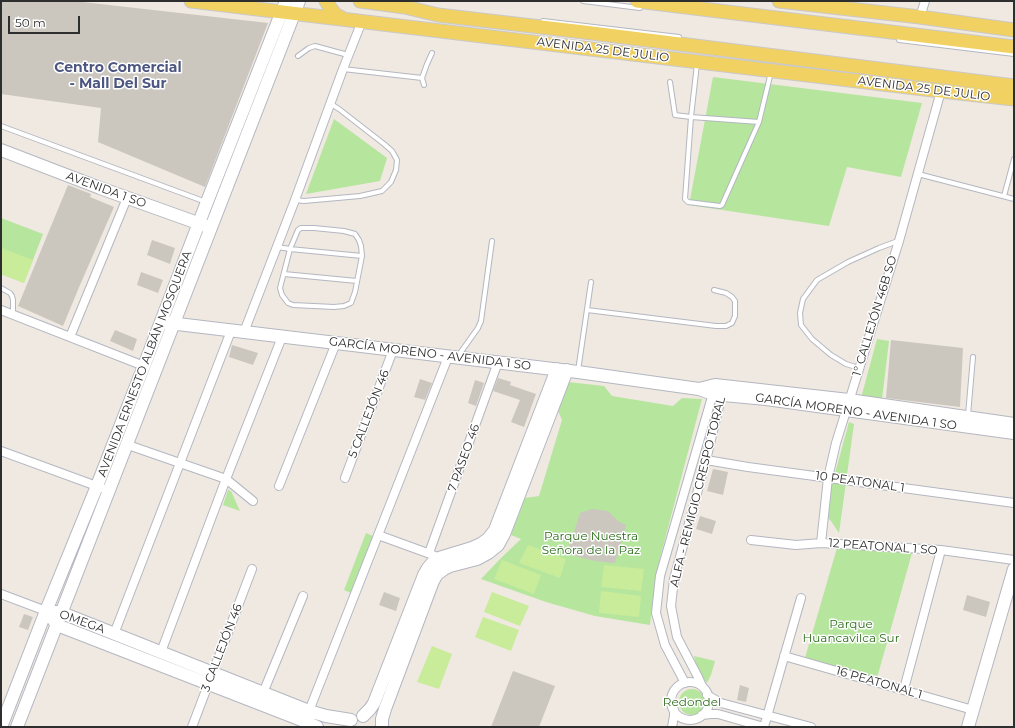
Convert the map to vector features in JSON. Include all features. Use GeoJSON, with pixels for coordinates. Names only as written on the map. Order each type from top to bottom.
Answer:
{"type":"FeatureCollection","features":[{"type":"Feature","properties":{"kind":"main road","name":"AVENIDA 25 DE JULIO"},"geometry":{"type":"LineString","coordinates":[[192,1],[253,8],[291,7],[343,19],[1014,99]]}},
{"type":"Feature","properties":{"kind":"main road"},"geometry":{"type":"LineString","coordinates":[[253,8],[268,1]]}},
{"type":"Feature","properties":{"kind":"main road"},"geometry":{"type":"LineString","coordinates":[[326,1],[330,9],[343,19]]}},
{"type":"Feature","properties":{"kind":"main road","name":"AVENIDA 25 DE JULIO"},"geometry":{"type":"LineString","coordinates":[[360,1],[400,6],[438,15],[1014,86]]}},
{"type":"Feature","properties":{"kind":"main road"},"geometry":{"type":"LineString","coordinates":[[779,1],[920,17],[1014,30]]}},
{"type":"Feature","properties":{"kind":"main road"},"geometry":{"type":"LineString","coordinates":[[641,5],[826,24],[1014,47]]}},
{"type":"Feature","properties":{"kind":"main road"},"geometry":{"type":"LineString","coordinates":[[826,24],[895,14]]}},
{"type":"Feature","properties":{"kind":"main road"},"geometry":{"type":"LineString","coordinates":[[584,32],[618,52]]}},
{"type":"Feature","properties":{"kind":"main road"},"geometry":{"type":"LineString","coordinates":[[846,80],[917,74]]}},
{"type":"Feature","properties":{"kind":"street"},"geometry":{"type":"LineString","coordinates":[[920,17],[925,1]]}},
{"type":"Feature","properties":{"kind":"street","name":"AVENIDA ERNESTO ALBÁN MOSQUERA"},"geometry":{"type":"LineString","coordinates":[[1,727],[46,611],[98,486],[207,202],[291,7]]}},
{"type":"Feature","properties":{"kind":"street","name":"AVENIDA ERNESTO ALBÁN MOSQUERA"},"geometry":{"type":"LineString","coordinates":[[17,727],[212,228],[291,7]]}},
{"type":"Feature","properties":{"kind":"street"},"geometry":{"type":"LineString","coordinates":[[244,332],[362,21]]}},
{"type":"Feature","properties":{"kind":"street","name":"1° CALLEJÓN 46B SO"},"geometry":{"type":"LineString","coordinates":[[821,543],[828,478],[836,443],[899,240],[941,91]]}},
{"type":"Feature","properties":{"kind":"street","name":"AVENIDA 1 SO"},"geometry":{"type":"LineString","coordinates":[[1,150],[127,198],[212,228]]}},
{"type":"Feature","properties":{"kind":"street"},"geometry":{"type":"LineString","coordinates":[[70,337],[127,198]]}},
{"type":"Feature","properties":{"kind":"street"},"geometry":{"type":"LineString","coordinates":[[1,310],[144,366]]}},
{"type":"Feature","properties":{"kind":"street","name":"GARCÍA MORENO - AVENIDA 1 SO"},"geometry":{"type":"LineString","coordinates":[[161,322],[568,370],[699,389],[967,417],[1014,424]]}},
{"type":"Feature","properties":{"kind":"street"},"geometry":{"type":"LineString","coordinates":[[114,634],[231,331]]}},
{"type":"Feature","properties":{"kind":"street"},"geometry":{"type":"LineString","coordinates":[[161,652],[226,479],[282,337]]}},
{"type":"Feature","properties":{"kind":"street"},"geometry":{"type":"LineString","coordinates":[[279,486],[336,343]]}},
{"type":"Feature","properties":{"kind":"street","name":"5 CALLEJÓN 46"},"geometry":{"type":"LineString","coordinates":[[345,478],[393,350]]}},
{"type":"Feature","properties":{"kind":"street"},"geometry":{"type":"LineString","coordinates":[[309,711],[378,535],[453,357]]}},
{"type":"Feature","properties":{"kind":"street","name":"7 PASEO 46"},"geometry":{"type":"LineString","coordinates":[[434,555],[498,362]]}},
{"type":"Feature","properties":{"kind":"street"},"geometry":{"type":"LineString","coordinates":[[378,535],[434,555],[472,548],[488,539],[495,530],[568,370]]}},
{"type":"Feature","properties":{"kind":"street"},"geometry":{"type":"LineString","coordinates":[[380,727],[385,709],[433,581],[437,574],[444,569],[477,559],[498,546],[568,370]]}},
{"type":"Feature","properties":{"kind":"street","name":"ALFA - REMIGIO CRESPO TORAL"},"geometry":{"type":"LineString","coordinates":[[702,686],[677,637],[671,606],[674,579],[706,460],[718,390]]}},
{"type":"Feature","properties":{"kind":"street","name":"ALFA - REMIGIO CRESPO TORAL"},"geometry":{"type":"LineString","coordinates":[[685,683],[665,645],[656,613],[660,576],[718,390]]}},
{"type":"Feature","properties":{"kind":"street","name":"GARCÍA MORENO - AVENIDA 1 SO"},"geometry":{"type":"LineString","coordinates":[[847,405],[1014,433]]}},
{"type":"Feature","properties":{"kind":"street"},"geometry":{"type":"LineString","coordinates":[[128,444],[226,479],[254,501]]}},
{"type":"Feature","properties":{"kind":"street"},"geometry":{"type":"LineString","coordinates":[[1,451],[110,490]]}},
{"type":"Feature","properties":{"kind":"street","name":"10 PEATONAL 1"},"geometry":{"type":"LineString","coordinates":[[706,460],[1014,503]]}},
{"type":"Feature","properties":{"kind":"street","name":"12 PEATONAL 1 SO"},"geometry":{"type":"LineString","coordinates":[[751,540],[796,546],[821,543],[941,550],[1014,560]]}},
{"type":"Feature","properties":{"kind":"street"},"geometry":{"type":"LineString","coordinates":[[904,690],[941,550]]}},
{"type":"Feature","properties":{"kind":"street"},"geometry":{"type":"LineString","coordinates":[[363,716],[374,703],[424,575],[434,561],[434,555]]}},
{"type":"Feature","properties":{"kind":"street"},"geometry":{"type":"LineString","coordinates":[[968,727],[1014,569]]}},
{"type":"Feature","properties":{"kind":"street","name":"3 CALLEJÓN 46"},"geometry":{"type":"LineString","coordinates":[[192,727],[252,570]]}},
{"type":"Feature","properties":{"kind":"street"},"geometry":{"type":"LineString","coordinates":[[1,594],[46,611]]}},
{"type":"Feature","properties":{"kind":"street"},"geometry":{"type":"LineString","coordinates":[[263,693],[303,596]]}},
{"type":"Feature","properties":{"kind":"street"},"geometry":{"type":"LineString","coordinates":[[801,598],[768,715],[764,727],[718,714],[700,716],[692,719],[682,718],[677,715],[671,701],[672,695],[679,686],[690,682],[696,683],[702,686],[708,695],[721,703],[768,715],[792,724],[811,727]]}},
{"type":"Feature","properties":{"kind":"street","name":"OMEGA"},"geometry":{"type":"LineString","coordinates":[[46,611],[62,613],[161,652],[210,678],[317,727]]}},
{"type":"Feature","properties":{"kind":"street","name":"OMEGA"},"geometry":{"type":"LineString","coordinates":[[46,611],[57,625],[210,678],[263,693],[309,711],[348,723]]}},
{"type":"Feature","properties":{"kind":"street","name":"16 PEATONAL 1"},"geometry":{"type":"LineString","coordinates":[[784,656],[974,710]]}},
{"type":"Feature","properties":{"kind":"street"},"geometry":{"type":"LineString","coordinates":[[688,727],[706,710],[708,705],[708,695]]}},
{"type":"Feature","properties":{"kind":"street"},"geometry":{"type":"LineString","coordinates":[[672,727],[674,710]]}},
{"type":"Feature","properties":{"kind":"street"},"geometry":{"type":"LineString","coordinates":[[348,723],[357,717],[363,716],[369,718],[380,727]]}},
{"type":"Feature","properties":{"kind":"lane"},"geometry":{"type":"LineString","coordinates":[[583,1],[641,5]]}},
{"type":"Feature","properties":{"kind":"lane","name":"AVENIDA 25 DE JULIO"},"geometry":{"type":"LineString","coordinates":[[400,6],[432,8]]}},
{"type":"Feature","properties":{"kind":"lane","name":"AVENIDA 25 DE JULIO"},"geometry":{"type":"LineString","coordinates":[[537,20],[680,38]]}},
{"type":"Feature","properties":{"kind":"lane"},"geometry":{"type":"LineString","coordinates":[[800,26],[826,24]]}},
{"type":"Feature","properties":{"kind":"lane"},"geometry":{"type":"LineString","coordinates":[[896,39],[1014,54]]}},
{"type":"Feature","properties":{"kind":"lane"},"geometry":{"type":"LineString","coordinates":[[298,56],[309,48],[315,46],[349,55]]}},
{"type":"Feature","properties":{"kind":"lane"},"geometry":{"type":"LineString","coordinates":[[424,85],[422,78],[432,53]]}},
{"type":"Feature","properties":{"kind":"lane"},"geometry":{"type":"LineString","coordinates":[[697,62],[685,199],[688,202],[720,206],[722,205],[759,122],[772,70]]}},
{"type":"Feature","properties":{"kind":"lane"},"geometry":{"type":"LineString","coordinates":[[343,69],[422,78]]}},
{"type":"Feature","properties":{"kind":"lane"},"geometry":{"type":"LineString","coordinates":[[670,82],[675,116],[759,122]]}},
{"type":"Feature","properties":{"kind":"lane"},"geometry":{"type":"LineString","coordinates":[[295,200],[304,201],[360,196],[382,191],[391,182],[396,170],[397,160],[392,151],[331,104]]}},
{"type":"Feature","properties":{"kind":"lane"},"geometry":{"type":"LineString","coordinates":[[1,126],[207,202]]}},
{"type":"Feature","properties":{"kind":"lane"},"geometry":{"type":"LineString","coordinates":[[1004,196],[1014,160]]}},
{"type":"Feature","properties":{"kind":"lane"},"geometry":{"type":"LineString","coordinates":[[917,174],[1014,199]]}},
{"type":"Feature","properties":{"kind":"lane"},"geometry":{"type":"LineString","coordinates":[[302,228],[344,231],[355,234],[361,246],[362,256],[355,292],[351,303],[344,306],[334,307],[293,305],[288,304],[282,295],[280,288],[290,249],[298,230],[302,228]]}},
{"type":"Feature","properties":{"kind":"lane"},"geometry":{"type":"LineString","coordinates":[[859,368],[846,364],[831,355],[812,339],[802,326],[800,312],[802,300],[817,280],[848,262],[899,240]]}},
{"type":"Feature","properties":{"kind":"lane"},"geometry":{"type":"LineString","coordinates":[[453,357],[478,328],[481,321],[492,241]]}},
{"type":"Feature","properties":{"kind":"lane"},"geometry":{"type":"LineString","coordinates":[[277,247],[362,256]]}},
{"type":"Feature","properties":{"kind":"lane"},"geometry":{"type":"LineString","coordinates":[[284,274],[357,281]]}},
{"type":"Feature","properties":{"kind":"lane"},"geometry":{"type":"LineString","coordinates":[[568,370],[587,310],[591,282]]}},
{"type":"Feature","properties":{"kind":"lane"},"geometry":{"type":"LineString","coordinates":[[1,288],[10,293],[12,296],[13,315]]}},
{"type":"Feature","properties":{"kind":"lane"},"geometry":{"type":"LineString","coordinates":[[587,310],[726,326],[732,323],[735,316],[735,301],[726,293],[714,290]]}},
{"type":"Feature","properties":{"kind":"lane"},"geometry":{"type":"LineString","coordinates":[[967,417],[973,356]]}},
{"type":"Feature","properties":{"kind":"green space"},"geometry":{"type":"Polygon","coordinates":[[[713,77],[922,103],[901,177],[847,167],[829,226],[689,205],[713,77]]]}},
{"type":"Feature","properties":{"kind":"green space"},"geometry":{"type":"Polygon","coordinates":[[[334,119],[387,158],[380,181],[306,194],[334,119]]]}},
{"type":"Feature","properties":{"kind":"green space"},"geometry":{"type":"Polygon","coordinates":[[[1,218],[43,234],[24,283],[1,274],[1,218]]]}},
{"type":"Feature","properties":{"kind":"green space"},"geometry":{"type":"Polygon","coordinates":[[[1,248],[33,260],[24,283],[1,274],[1,248]]]}},
{"type":"Feature","properties":{"kind":"green space"},"geometry":{"type":"Polygon","coordinates":[[[877,339],[889,341],[882,399],[861,398],[877,339]]]}},
{"type":"Feature","properties":{"kind":"green space","name":"Parque Nuestra Señora de la Paz"},"geometry":{"type":"Polygon","coordinates":[[[568,382],[604,386],[612,396],[673,406],[682,398],[702,399],[656,573],[650,625],[595,616],[546,602],[481,579],[521,539],[511,535],[525,498],[539,496],[562,420],[558,411],[568,382]]]}},
{"type":"Feature","properties":{"kind":"green space"},"geometry":{"type":"Polygon","coordinates":[[[849,422],[854,424],[839,533],[824,514],[849,422]]]}},
{"type":"Feature","properties":{"kind":"green space"},"geometry":{"type":"Polygon","coordinates":[[[228,490],[231,491],[240,511],[223,505],[228,490]]]}},
{"type":"Feature","properties":{"kind":"green space"},"geometry":{"type":"Polygon","coordinates":[[[366,533],[375,537],[353,594],[344,590],[366,533]]]}},
{"type":"Feature","properties":{"kind":"green space","name":"Parque Huancavilca Sur"},"geometry":{"type":"Polygon","coordinates":[[[839,541],[912,553],[877,678],[805,658],[839,541]]]}},
{"type":"Feature","properties":{"kind":"green space"},"geometry":{"type":"Polygon","coordinates":[[[528,545],[566,559],[560,578],[519,563],[528,545]]]}},
{"type":"Feature","properties":{"kind":"green space"},"geometry":{"type":"Polygon","coordinates":[[[502,560],[541,575],[534,594],[494,579],[502,560]]]}},
{"type":"Feature","properties":{"kind":"green space"},"geometry":{"type":"Polygon","coordinates":[[[604,565],[644,569],[641,591],[601,587],[604,565]]]}},
{"type":"Feature","properties":{"kind":"green space"},"geometry":{"type":"Polygon","coordinates":[[[601,591],[641,596],[639,617],[599,613],[601,591]]]}},
{"type":"Feature","properties":{"kind":"green space"},"geometry":{"type":"Polygon","coordinates":[[[492,592],[529,606],[520,626],[484,612],[492,592]]]}},
{"type":"Feature","properties":{"kind":"green space"},"geometry":{"type":"Polygon","coordinates":[[[483,617],[519,630],[511,651],[475,637],[483,617]]]}},
{"type":"Feature","properties":{"kind":"green space"},"geometry":{"type":"Polygon","coordinates":[[[432,646],[452,654],[439,689],[417,682],[432,646]]]}},
{"type":"Feature","properties":{"kind":"green space"},"geometry":{"type":"Polygon","coordinates":[[[694,656],[715,661],[707,683],[696,664],[694,656]]]}},
{"type":"Feature","properties":{"kind":"green space","name":"Redondel"},"geometry":{"type":"Polygon","coordinates":[[[692,689],[701,693],[705,702],[701,711],[692,715],[683,711],[679,702],[683,693],[692,689]]]}},
{"type":"Feature","properties":{"kind":"building","name":"Centro Comercial - Mall Del Sur"},"geometry":{"type":"Polygon","coordinates":[[[1,1],[74,1],[268,23],[205,187],[98,142],[101,108],[1,94],[1,1]]]}},
{"type":"Feature","properties":{"kind":"building"},"geometry":{"type":"Polygon","coordinates":[[[68,185],[91,194],[90,197],[114,207],[63,326],[18,306],[68,185]]]}},
{"type":"Feature","properties":{"kind":"building"},"geometry":{"type":"Polygon","coordinates":[[[152,240],[175,248],[170,264],[147,255],[152,240]]]}},
{"type":"Feature","properties":{"kind":"building"},"geometry":{"type":"Polygon","coordinates":[[[141,272],[163,280],[158,293],[137,285],[141,272]]]}},
{"type":"Feature","properties":{"kind":"building"},"geometry":{"type":"Polygon","coordinates":[[[115,330],[137,339],[133,351],[110,341],[115,330]]]}},
{"type":"Feature","properties":{"kind":"building"},"geometry":{"type":"Polygon","coordinates":[[[891,340],[963,348],[960,407],[886,398],[891,340]]]}},
{"type":"Feature","properties":{"kind":"building"},"geometry":{"type":"Polygon","coordinates":[[[232,345],[258,353],[253,365],[229,357],[232,345]]]}},
{"type":"Feature","properties":{"kind":"building"},"geometry":{"type":"Polygon","coordinates":[[[498,378],[511,382],[510,385],[536,394],[524,427],[511,422],[520,400],[493,391],[498,378]]]}},
{"type":"Feature","properties":{"kind":"building"},"geometry":{"type":"Polygon","coordinates":[[[420,379],[432,383],[425,400],[414,397],[420,379]]]}},
{"type":"Feature","properties":{"kind":"building"},"geometry":{"type":"Polygon","coordinates":[[[475,380],[484,383],[476,406],[468,403],[475,380]]]}},
{"type":"Feature","properties":{"kind":"building"},"geometry":{"type":"Polygon","coordinates":[[[713,469],[728,472],[723,495],[707,491],[713,469]]]}},
{"type":"Feature","properties":{"kind":"building"},"geometry":{"type":"Polygon","coordinates":[[[592,509],[608,511],[618,521],[626,525],[615,563],[595,561],[567,554],[580,513],[592,509]]]}},
{"type":"Feature","properties":{"kind":"building"},"geometry":{"type":"Polygon","coordinates":[[[700,516],[716,521],[712,534],[696,529],[700,516]]]}},
{"type":"Feature","properties":{"kind":"building"},"geometry":{"type":"Polygon","coordinates":[[[384,592],[400,598],[396,611],[379,605],[384,592]]]}},
{"type":"Feature","properties":{"kind":"building"},"geometry":{"type":"Polygon","coordinates":[[[967,595],[990,602],[986,617],[963,610],[967,595]]]}},
{"type":"Feature","properties":{"kind":"building"},"geometry":{"type":"Polygon","coordinates":[[[24,614],[33,617],[28,630],[19,627],[24,614]]]}},
{"type":"Feature","properties":{"kind":"building"},"geometry":{"type":"Polygon","coordinates":[[[513,671],[555,686],[539,727],[491,727],[513,671]]]}},
{"type":"Feature","properties":{"kind":"building"},"geometry":{"type":"Polygon","coordinates":[[[740,685],[749,688],[746,702],[737,700],[740,685]]]}},
{"type":"Feature","properties":{"kind":"district","name":"Centro Comercial - Mall Del Sur"},"geometry":{"type":"Point","coordinates":[118,76]}}]}
